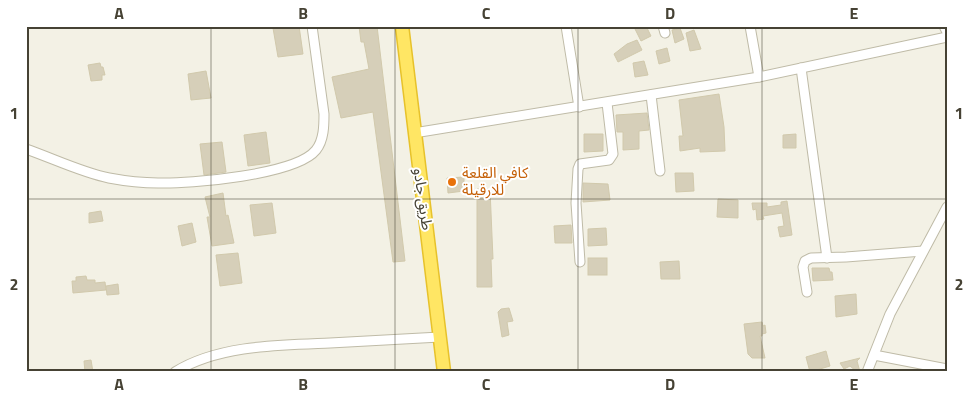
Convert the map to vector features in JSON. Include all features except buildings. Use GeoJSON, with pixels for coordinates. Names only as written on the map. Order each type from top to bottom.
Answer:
{"type":"FeatureCollection","features":[{"type":"Feature","properties":{"kind":"highway","name":"طريق جادو"},"geometry":{"type":"LineString","coordinates":[[402,26],[444,372]]}},
{"type":"Feature","properties":{"kind":"street"},"geometry":{"type":"LineString","coordinates":[[26,149],[107,177],[158,183],[216,180],[269,170],[303,160],[316,151],[322,136],[324,123],[312,26]]}},
{"type":"Feature","properties":{"kind":"street"},"geometry":{"type":"LineString","coordinates":[[566,26],[578,107]]}},
{"type":"Feature","properties":{"kind":"street"},"geometry":{"type":"LineString","coordinates":[[750,26],[759,77]]}},
{"type":"Feature","properties":{"kind":"street"},"geometry":{"type":"LineString","coordinates":[[944,26],[947,32]]}},
{"type":"Feature","properties":{"kind":"street"},"geometry":{"type":"LineString","coordinates":[[414,133],[759,77],[947,37]]}},
{"type":"Feature","properties":{"kind":"street"},"geometry":{"type":"LineString","coordinates":[[801,68],[828,258]]}},
{"type":"Feature","properties":{"kind":"street"},"geometry":{"type":"LineString","coordinates":[[651,95],[660,171]]}},
{"type":"Feature","properties":{"kind":"street"},"geometry":{"type":"LineString","coordinates":[[580,262],[576,203],[578,169],[580,164],[584,162],[609,160],[613,154],[607,103]]}},
{"type":"Feature","properties":{"kind":"street"},"geometry":{"type":"LineString","coordinates":[[867,372],[890,314],[947,206]]}},
{"type":"Feature","properties":{"kind":"street"},"geometry":{"type":"LineString","coordinates":[[807,292],[803,267],[805,261],[811,258],[923,251]]}},
{"type":"Feature","properties":{"kind":"street"},"geometry":{"type":"LineString","coordinates":[[175,372],[185,365],[207,356],[227,352],[308,344],[440,337]]}},
{"type":"Feature","properties":{"kind":"street"},"geometry":{"type":"LineString","coordinates":[[874,355],[947,369]]}},
{"type":"Feature","properties":{"kind":"place","name":"كافي القلعة للارقيلة"},"geometry":{"type":"Point","coordinates":[452,182]}}]}
